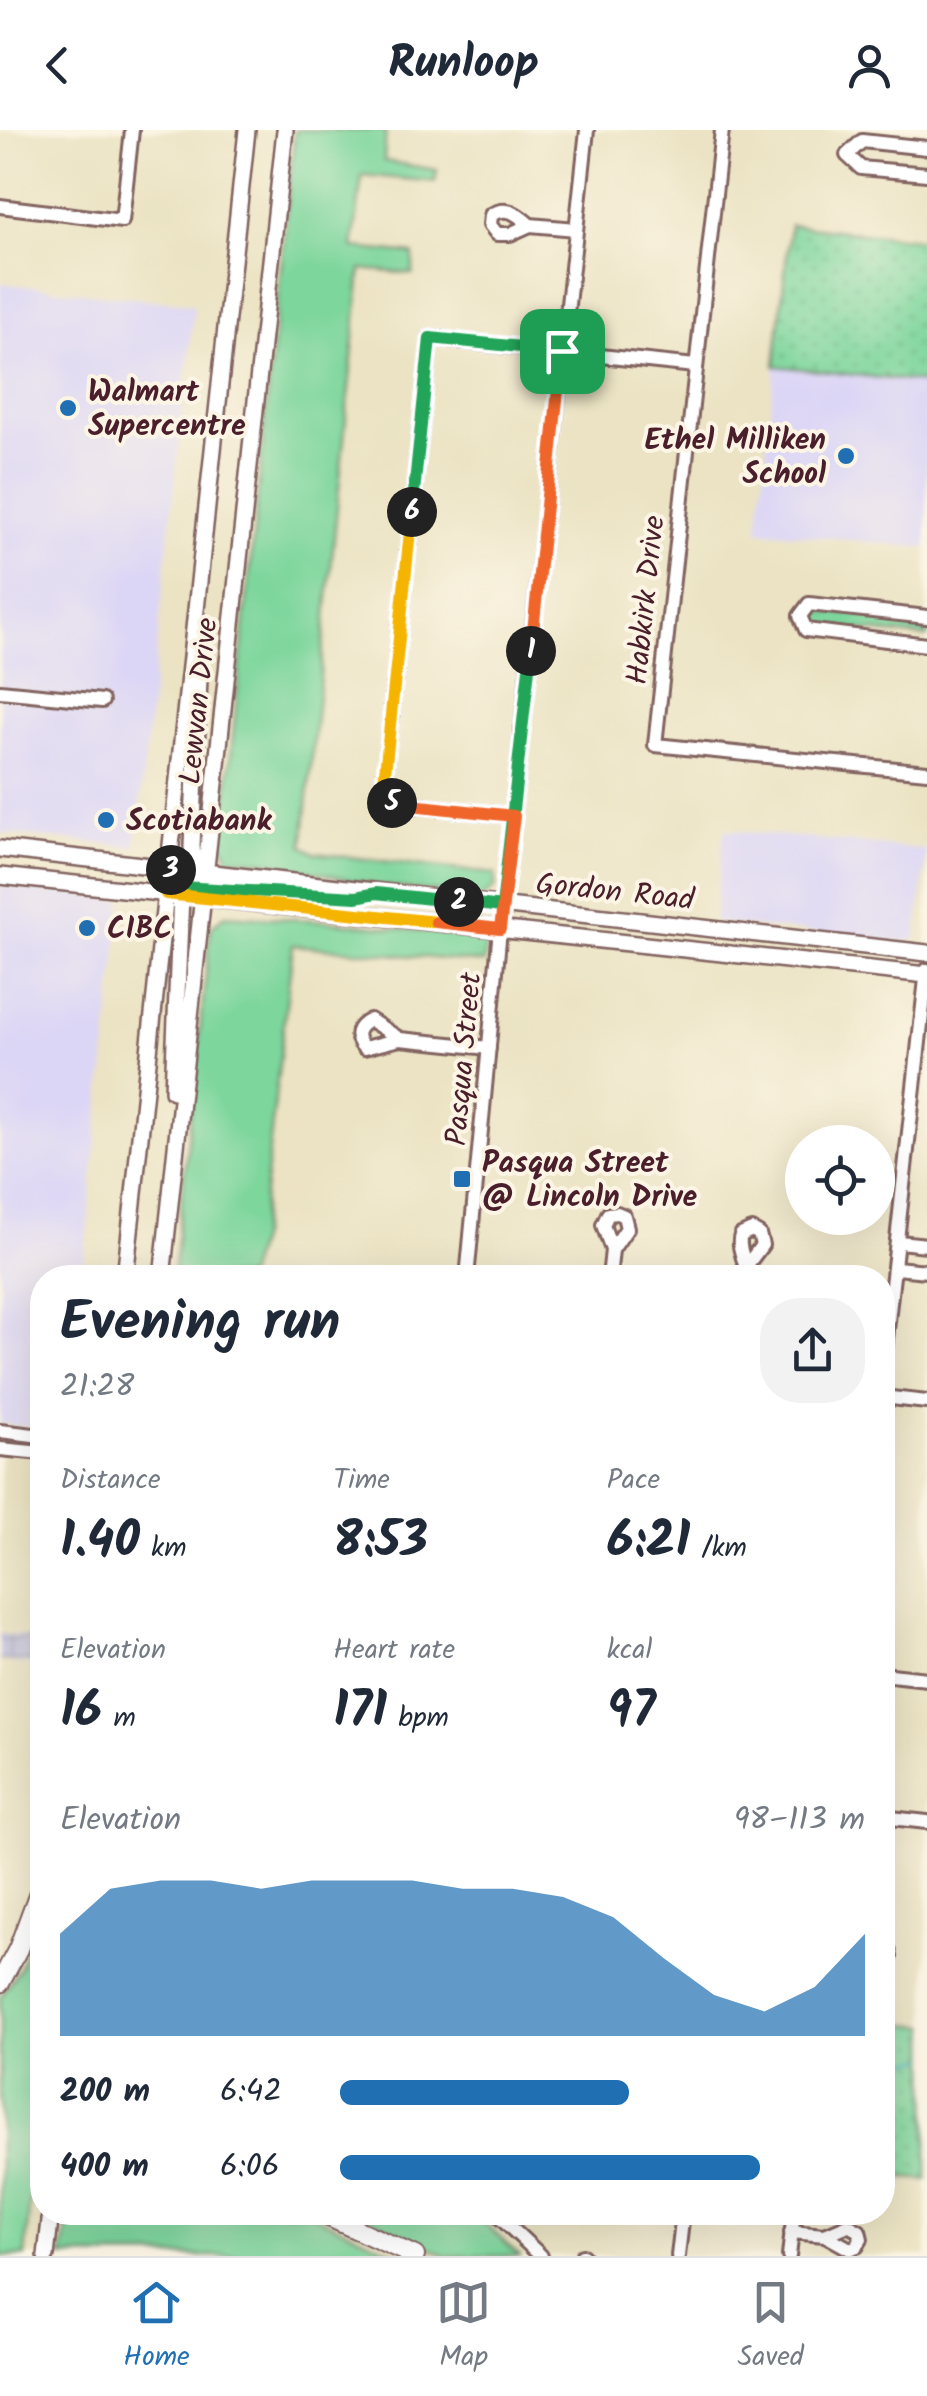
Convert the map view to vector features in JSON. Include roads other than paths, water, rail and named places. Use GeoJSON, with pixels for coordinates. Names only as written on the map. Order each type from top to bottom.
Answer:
{"type":"FeatureCollection","features":[{"type":"Feature","properties":{"kind":"highway"},"geometry":{"type":"LineString","coordinates":[[0,1983],[30,1916]]}},
{"type":"Feature","properties":{"kind":"highway"},"geometry":{"type":"LineString","coordinates":[[346,2225],[414,2256]]}},
{"type":"Feature","properties":{"kind":"main road","name":"Lewvan Drive"},"geometry":{"type":"LineString","coordinates":[[168,868],[247,130]]}},
{"type":"Feature","properties":{"kind":"main road"},"geometry":{"type":"LineString","coordinates":[[274,243],[276,130]]}},
{"type":"Feature","properties":{"kind":"main road","name":"Lewvan Drive"},"geometry":{"type":"LineString","coordinates":[[164,1265],[285,130]]}},
{"type":"Feature","properties":{"kind":"main road"},"geometry":{"type":"LineString","coordinates":[[202,883],[204,534]]}},
{"type":"Feature","properties":{"kind":"main road","name":"Gordon Road"},"geometry":{"type":"LineString","coordinates":[[0,849],[168,868],[202,883],[500,929],[927,973]]}},
{"type":"Feature","properties":{"kind":"main road"},"geometry":{"type":"LineString","coordinates":[[166,1250],[177,872],[168,868]]}},
{"type":"Feature","properties":{"kind":"main road","name":"Gordon Road"},"geometry":{"type":"LineString","coordinates":[[0,876],[176,892],[202,883],[376,893],[927,953]]}},
{"type":"Feature","properties":{"kind":"main road"},"geometry":{"type":"LineString","coordinates":[[127,1265],[176,892]]}},
{"type":"Feature","properties":{"kind":"main road"},"geometry":{"type":"LineString","coordinates":[[46,2256],[50,2225]]}},
{"type":"Feature","properties":{"kind":"street"},"geometry":{"type":"LineString","coordinates":[[0,206],[122,221],[132,130]]}},
{"type":"Feature","properties":{"kind":"street","name":"Pasqua Street"},"geometry":{"type":"LineString","coordinates":[[468,1265],[502,907],[587,130]]}},
{"type":"Feature","properties":{"kind":"street","name":"Habkirk Drive"},"geometry":{"type":"LineString","coordinates":[[722,130],[655,745],[927,772]]}},
{"type":"Feature","properties":{"kind":"street"},"geometry":{"type":"LineString","coordinates":[[927,148],[862,141],[847,155],[861,168],[927,174]]}},
{"type":"Feature","properties":{"kind":"street"},"geometry":{"type":"LineString","coordinates":[[530,225],[576,229]]}},
{"type":"Feature","properties":{"kind":"street"},"geometry":{"type":"LineString","coordinates":[[514,816],[382,802],[430,338],[694,366]]}},
{"type":"Feature","properties":{"kind":"street"},"geometry":{"type":"LineString","coordinates":[[927,618],[809,604],[800,616],[806,630],[927,645]]}},
{"type":"Feature","properties":{"kind":"street"},"geometry":{"type":"LineString","coordinates":[[0,691],[102,701]]}},
{"type":"Feature","properties":{"kind":"street"},"geometry":{"type":"LineString","coordinates":[[895,1276],[920,1110],[927,973]]}},
{"type":"Feature","properties":{"kind":"street"},"geometry":{"type":"LineString","coordinates":[[400,1038],[489,1048]]}},
{"type":"Feature","properties":{"kind":"street"},"geometry":{"type":"LineString","coordinates":[[899,1242],[927,1245]]}},
{"type":"Feature","properties":{"kind":"street"},"geometry":{"type":"LineString","coordinates":[[610,1265],[612,1250]]}},
{"type":"Feature","properties":{"kind":"street"},"geometry":{"type":"LineString","coordinates":[[896,1268],[927,1271]]}},
{"type":"Feature","properties":{"kind":"street"},"geometry":{"type":"LineString","coordinates":[[895,1398],[927,1402]]}},
{"type":"Feature","properties":{"kind":"street"},"geometry":{"type":"LineString","coordinates":[[0,1432],[30,1435]]}},
{"type":"Feature","properties":{"kind":"street"},"geometry":{"type":"LineString","coordinates":[[0,1449],[30,1452]]}},
{"type":"Feature","properties":{"kind":"street"},"geometry":{"type":"LineString","coordinates":[[895,1675],[927,1679]]}},
{"type":"Feature","properties":{"kind":"street"},"geometry":{"type":"LineString","coordinates":[[895,1818],[927,1822]]}},
{"type":"Feature","properties":{"kind":"street"},"geometry":{"type":"LineString","coordinates":[[508,2225],[542,2256]]}},
{"type":"Feature","properties":{"kind":"street"},"geometry":{"type":"LineString","coordinates":[[678,2256],[682,2225]]}},
{"type":"Feature","properties":{"kind":"street"},"geometry":{"type":"LineString","coordinates":[[789,2256],[793,2225]]}},
{"type":"Feature","properties":{"kind":"street"},"geometry":{"type":"LineString","coordinates":[[792,2232],[825,2235]]}},
{"type":"Feature","properties":{"kind":"waterway"},"geometry":{"type":"LineString","coordinates":[[895,2064],[927,2058]]}},
{"type":"Feature","properties":{"kind":"place","name":"Walmart Supercentre"},"geometry":{"type":"Point","coordinates":[68,408]}},
{"type":"Feature","properties":{"kind":"place","name":"Ethel Milliken School"},"geometry":{"type":"Point","coordinates":[846,456]}},
{"type":"Feature","properties":{"kind":"place","name":"Scotiabank"},"geometry":{"type":"Point","coordinates":[106,820]}},
{"type":"Feature","properties":{"kind":"place","name":"CIBC"},"geometry":{"type":"Point","coordinates":[87,928]}},
{"type":"Feature","properties":{"kind":"place","name":"Pasqua Street @ Lincoln Drive"},"geometry":{"type":"Point","coordinates":[462,1179]}}]}
